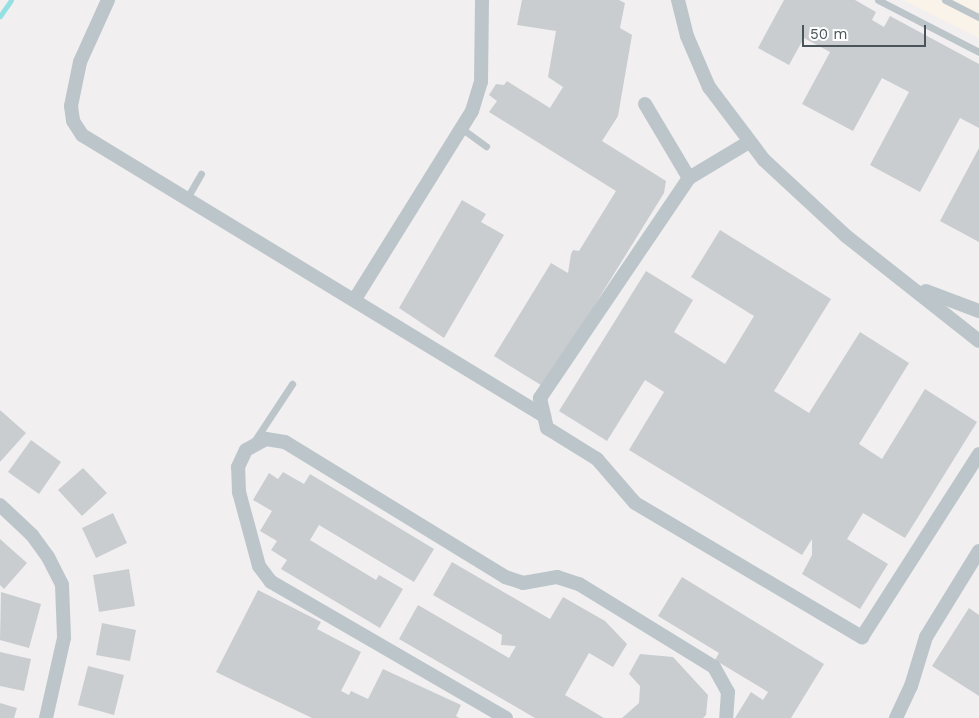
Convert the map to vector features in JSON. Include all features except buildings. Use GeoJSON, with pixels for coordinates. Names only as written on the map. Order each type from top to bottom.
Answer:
{"type":"FeatureCollection","features":[{"type":"Feature","properties":{"kind":"street"},"geometry":{"type":"LineString","coordinates":[[108,0],[80,62],[71,106],[72,121],[82,135],[355,298],[544,416]]}},
{"type":"Feature","properties":{"kind":"street"},"geometry":{"type":"LineString","coordinates":[[355,298],[472,111],[480,82],[482,0]]}},
{"type":"Feature","properties":{"kind":"street"},"geometry":{"type":"LineString","coordinates":[[678,0],[687,36],[709,87],[749,142],[791,186],[846,236],[912,285],[979,341]]}},
{"type":"Feature","properties":{"kind":"street"},"geometry":{"type":"LineString","coordinates":[[645,104],[688,178]]}},
{"type":"Feature","properties":{"kind":"street"},"geometry":{"type":"LineString","coordinates":[[749,142],[688,178],[540,398],[547,428],[597,459],[635,503],[862,637],[979,454]]}},
{"type":"Feature","properties":{"kind":"street"},"geometry":{"type":"LineString","coordinates":[[912,285],[979,311]]}},
{"type":"Feature","properties":{"kind":"street"},"geometry":{"type":"LineString","coordinates":[[506,718],[271,582],[259,566],[239,492],[238,467],[252,445],[266,439],[285,442],[514,582],[532,583],[557,578],[579,584],[714,667],[728,692],[726,718]]}},
{"type":"Feature","properties":{"kind":"street"},"geometry":{"type":"LineString","coordinates":[[0,505],[32,535],[48,557],[62,585],[64,638],[46,718]]}},
{"type":"Feature","properties":{"kind":"street"},"geometry":{"type":"LineString","coordinates":[[896,718],[911,686],[926,637],[979,551]]}},
{"type":"Feature","properties":{"kind":"lane"},"geometry":{"type":"LineString","coordinates":[[878,0],[979,52]]}},
{"type":"Feature","properties":{"kind":"lane"},"geometry":{"type":"LineString","coordinates":[[945,0],[979,17]]}},
{"type":"Feature","properties":{"kind":"lane"},"geometry":{"type":"LineString","coordinates":[[461,128],[486,146]]}},
{"type":"Feature","properties":{"kind":"lane"},"geometry":{"type":"LineString","coordinates":[[187,198],[201,174]]}},
{"type":"Feature","properties":{"kind":"lane"},"geometry":{"type":"LineString","coordinates":[[252,445],[292,384]]}},
{"type":"Feature","properties":{"kind":"shaded area"},"geometry":{"type":"Polygon","coordinates":[[[903,0],[979,0],[979,38],[903,0]]]}},
{"type":"Feature","properties":{"kind":"waterway"},"geometry":{"type":"LineString","coordinates":[[0,16],[11,0]]}}]}
